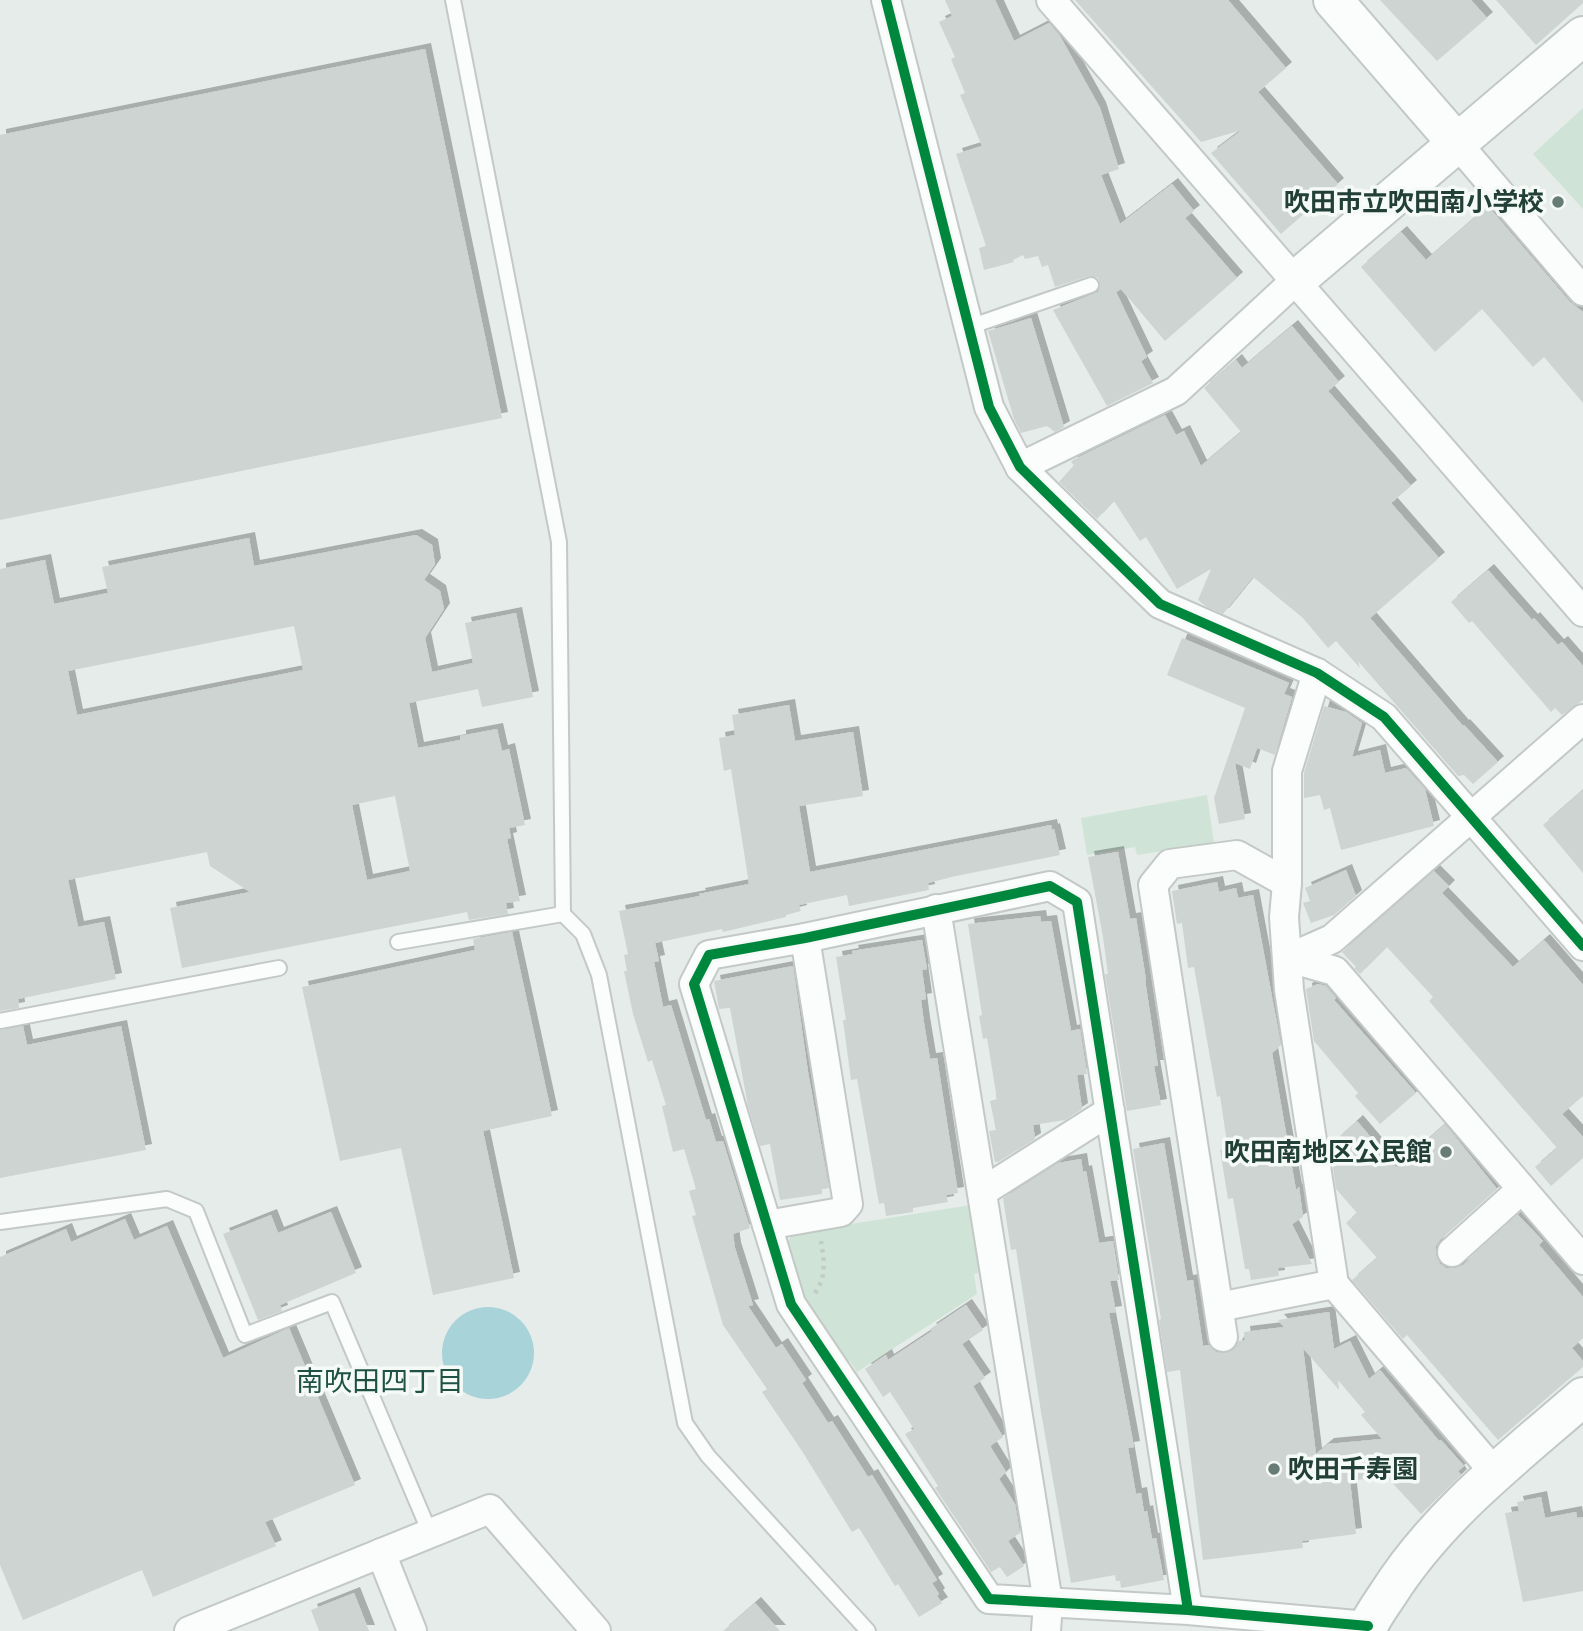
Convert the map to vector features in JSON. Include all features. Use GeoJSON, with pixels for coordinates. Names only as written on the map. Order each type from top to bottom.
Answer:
{"type":"FeatureCollection","features":[{"type":"Feature","properties":{"kind":"street"},"geometry":{"type":"LineString","coordinates":[[886,0],[989,407],[1020,467],[1160,604],[1317,673],[1384,717],[1583,946]]}},
{"type":"Feature","properties":{"kind":"street"},"geometry":{"type":"LineString","coordinates":[[1051,0],[1583,612]]}},
{"type":"Feature","properties":{"kind":"street"},"geometry":{"type":"LineString","coordinates":[[1333,0],[1583,291]]}},
{"type":"Feature","properties":{"kind":"street"},"geometry":{"type":"LineString","coordinates":[[1020,467],[1176,391],[1295,281],[1583,36]]}},
{"type":"Feature","properties":{"kind":"street"},"geometry":{"type":"LineString","coordinates":[[1317,673],[1287,771],[1287,883],[1284,917],[1289,958],[1289,990],[1334,1284],[1496,1473]]}},
{"type":"Feature","properties":{"kind":"street"},"geometry":{"type":"LineString","coordinates":[[1289,958],[1332,939],[1583,719]]}},
{"type":"Feature","properties":{"kind":"street"},"geometry":{"type":"LineString","coordinates":[[1223,1337],[1153,885],[1170,864],[1237,855],[1287,883]]}},
{"type":"Feature","properties":{"kind":"street"},"geometry":{"type":"LineString","coordinates":[[1188,1610],[1077,901],[1050,886],[805,938],[709,955],[694,984],[791,1304],[989,1599],[1188,1610],[1367,1628],[1401,1574],[1454,1510],[1580,1405]]}},
{"type":"Feature","properties":{"kind":"street"},"geometry":{"type":"LineString","coordinates":[[936,909],[1048,1602],[1046,1631]]}},
{"type":"Feature","properties":{"kind":"street"},"geometry":{"type":"LineString","coordinates":[[767,1225],[841,1212],[848,1204],[805,938]]}},
{"type":"Feature","properties":{"kind":"street"},"geometry":{"type":"LineString","coordinates":[[1289,958],[1335,971],[1583,1260]]}},
{"type":"Feature","properties":{"kind":"street"},"geometry":{"type":"LineString","coordinates":[[982,1192],[1110,1111]]}},
{"type":"Feature","properties":{"kind":"street"},"geometry":{"type":"LineString","coordinates":[[1452,1252],[1522,1189]]}},
{"type":"Feature","properties":{"kind":"street"},"geometry":{"type":"LineString","coordinates":[[1219,1307],[1334,1284]]}},
{"type":"Feature","properties":{"kind":"street"},"geometry":{"type":"LineString","coordinates":[[189,1631],[491,1509],[596,1631]]}},
{"type":"Feature","properties":{"kind":"street"},"geometry":{"type":"LineString","coordinates":[[381,1553],[412,1631]]}},
{"type":"Feature","properties":{"kind":"lane"},"geometry":{"type":"LineString","coordinates":[[453,0],[559,542],[563,914],[583,934],[599,975],[685,1423],[708,1456],[868,1631]]}},
{"type":"Feature","properties":{"kind":"lane"},"geometry":{"type":"LineString","coordinates":[[969,327],[1091,285]]}},
{"type":"Feature","properties":{"kind":"lane"},"geometry":{"type":"LineString","coordinates":[[398,942],[563,914]]}},
{"type":"Feature","properties":{"kind":"lane"},"geometry":{"type":"LineString","coordinates":[[0,1021],[279,968]]}},
{"type":"Feature","properties":{"kind":"lane"},"geometry":{"type":"LineString","coordinates":[[0,1222],[167,1199],[196,1211],[245,1335],[332,1302],[430,1533]]}},
{"type":"Feature","properties":{"kind":"path"},"geometry":{"type":"LineString","coordinates":[[795,1309],[813,1295],[824,1275],[817,1216]]}},
{"type":"Feature","properties":{"kind":"green space"},"geometry":{"type":"Polygon","coordinates":[[[1583,108],[1583,209],[1533,154],[1583,108]]]}},
{"type":"Feature","properties":{"kind":"green space"},"geometry":{"type":"Polygon","coordinates":[[[1207,795],[1214,843],[1137,855],[1135,847],[1087,855],[1081,818],[1207,795]]]}},
{"type":"Feature","properties":{"kind":"green space"},"geometry":{"type":"Polygon","coordinates":[[[971,1205],[982,1272],[974,1274],[977,1294],[857,1372],[850,1361],[845,1365],[799,1295],[785,1245],[794,1233],[971,1205]]]}},
{"type":"Feature","properties":{"kind":"water"},"geometry":{"type":"Polygon","coordinates":[[[488,1307],[506,1310],[521,1320],[531,1335],[534,1353],[531,1371],[521,1386],[506,1396],[488,1399],[470,1396],[455,1386],[445,1371],[442,1353],[445,1335],[455,1320],[470,1310],[488,1307]]]}},
{"type":"Feature","properties":{"kind":"building"},"geometry":{"type":"Polygon","coordinates":[[[945,0],[995,0],[1014,41],[1049,23],[1060,36],[1100,108],[1119,169],[1101,175],[1120,224],[1172,184],[1194,211],[1185,218],[1237,278],[1165,341],[1121,289],[1116,292],[1147,357],[1141,361],[1153,383],[1107,406],[1053,310],[1098,292],[1098,278],[1089,276],[1055,287],[1048,265],[1042,267],[1038,256],[1025,259],[1023,255],[1013,260],[1014,262],[984,270],[979,248],[986,246],[956,154],[982,146],[960,95],[965,93],[951,59],[955,57],[939,22],[952,16],[945,0]]]}},
{"type":"Feature","properties":{"kind":"building"},"geometry":{"type":"Polygon","coordinates":[[[1075,0],[1228,0],[1286,68],[1258,92],[1338,184],[1281,234],[1211,153],[1242,130],[1201,142],[1075,0]]]}},
{"type":"Feature","properties":{"kind":"building"},"geometry":{"type":"Polygon","coordinates":[[[1380,0],[1471,0],[1487,18],[1437,61],[1380,0]]]}},
{"type":"Feature","properties":{"kind":"building"},"geometry":{"type":"Polygon","coordinates":[[[1496,0],[1583,0],[1583,3],[1536,45],[1496,0]]]}},
{"type":"Feature","properties":{"kind":"building"},"geometry":{"type":"Polygon","coordinates":[[[425,49],[502,418],[0,520],[0,135],[425,49]]]}},
{"type":"Feature","properties":{"kind":"building"},"geometry":{"type":"Polygon","coordinates":[[[1488,206],[1570,302],[1583,312],[1583,403],[1544,357],[1533,367],[1482,309],[1435,352],[1361,267],[1401,232],[1426,260],[1488,206]]]}},
{"type":"Feature","properties":{"kind":"building"},"geometry":{"type":"Polygon","coordinates":[[[1031,318],[1064,427],[1055,432],[1047,426],[1021,433],[1014,419],[988,331],[1031,318]]]}},
{"type":"Feature","properties":{"kind":"building"},"geometry":{"type":"Polygon","coordinates":[[[1292,326],[1339,382],[1328,391],[1411,486],[1391,503],[1439,558],[1370,618],[1463,726],[1498,762],[1473,784],[1464,775],[1458,776],[1358,661],[1360,668],[1336,641],[1328,648],[1303,618],[1253,577],[1223,614],[1207,607],[1198,600],[1211,569],[1177,589],[1146,537],[1140,541],[1114,501],[1097,519],[1059,482],[1074,465],[1071,462],[1073,460],[1165,415],[1176,435],[1184,431],[1201,466],[1241,432],[1204,388],[1236,360],[1242,368],[1292,326]]]}},
{"type":"Feature","properties":{"kind":"building"},"geometry":{"type":"Polygon","coordinates":[[[416,535],[432,545],[435,564],[424,580],[440,591],[444,609],[425,638],[432,672],[473,663],[465,623],[516,613],[533,697],[482,707],[478,689],[409,703],[418,748],[497,729],[502,751],[509,749],[525,825],[509,828],[511,838],[507,839],[520,901],[506,903],[508,914],[469,920],[467,912],[182,968],[170,908],[250,892],[210,866],[207,852],[68,880],[78,927],[104,922],[116,979],[18,999],[19,1008],[0,1011],[0,569],[45,560],[54,604],[108,593],[102,567],[249,538],[254,566],[416,535]],[[294,626],[68,671],[77,715],[303,670],[294,626]],[[395,796],[352,805],[367,880],[410,871],[395,796]]]}},
{"type":"Feature","properties":{"kind":"building"},"geometry":{"type":"Polygon","coordinates":[[[1488,570],[1532,620],[1534,618],[1558,645],[1562,642],[1583,666],[1583,700],[1562,715],[1555,708],[1551,712],[1472,621],[1469,623],[1451,602],[1488,570]]]}},
{"type":"Feature","properties":{"kind":"building"},"geometry":{"type":"Polygon","coordinates":[[[1182,638],[1289,683],[1284,694],[1292,697],[1275,755],[1257,748],[1250,769],[1235,763],[1245,819],[1219,824],[1214,798],[1245,708],[1167,675],[1182,638]]]}},
{"type":"Feature","properties":{"kind":"building"},"geometry":{"type":"Polygon","coordinates":[[[789,705],[795,741],[853,732],[863,796],[799,806],[810,872],[1051,825],[1060,855],[956,876],[928,883],[929,890],[849,906],[847,895],[799,905],[801,911],[786,917],[723,932],[722,929],[655,943],[659,961],[654,962],[663,1007],[671,1005],[706,1120],[709,1119],[716,1142],[723,1141],[750,1228],[733,1234],[753,1305],[748,1306],[776,1348],[782,1344],[806,1380],[802,1383],[828,1423],[832,1421],[868,1477],[872,1475],[937,1580],[932,1583],[942,1603],[919,1617],[898,1584],[895,1586],[859,1528],[852,1532],[762,1392],[767,1389],[723,1325],[692,1216],[696,1215],[689,1191],[696,1189],[684,1149],[673,1152],[662,1106],[666,1105],[652,1060],[648,1062],[633,1014],[624,971],[627,971],[624,955],[628,954],[619,911],[749,884],[731,769],[724,771],[719,738],[735,735],[732,715],[789,705]]]}},
{"type":"Feature","properties":{"kind":"building"},"geometry":{"type":"Polygon","coordinates":[[[1324,706],[1346,712],[1362,723],[1352,757],[1380,750],[1385,773],[1406,768],[1425,789],[1434,826],[1341,850],[1330,808],[1324,810],[1320,795],[1304,798],[1304,773],[1324,706]]]}},
{"type":"Feature","properties":{"kind":"building"},"geometry":{"type":"Polygon","coordinates":[[[1583,790],[1583,873],[1543,825],[1583,790]]]}},
{"type":"Feature","properties":{"kind":"building"},"geometry":{"type":"Polygon","coordinates":[[[1118,852],[1130,919],[1136,918],[1158,1066],[1154,1066],[1161,1105],[1127,1111],[1105,974],[1108,974],[1103,937],[1088,857],[1118,852]]]}},
{"type":"Feature","properties":{"kind":"building"},"geometry":{"type":"Polygon","coordinates":[[[1346,870],[1356,896],[1334,915],[1311,923],[1303,903],[1310,901],[1305,888],[1346,870]]]}},
{"type":"Feature","properties":{"kind":"building"},"geometry":{"type":"Polygon","coordinates":[[[1434,871],[1449,886],[1442,893],[1513,967],[1544,940],[1583,985],[1583,1096],[1562,1114],[1583,1137],[1583,1158],[1551,1186],[1535,1167],[1557,1148],[1429,1001],[1433,997],[1387,947],[1360,974],[1342,952],[1434,871]]]}},
{"type":"Feature","properties":{"kind":"building"},"geometry":{"type":"Polygon","coordinates":[[[1217,882],[1219,892],[1236,888],[1238,898],[1253,895],[1281,1045],[1272,1053],[1303,1217],[1292,1224],[1312,1264],[1278,1268],[1279,1276],[1251,1280],[1249,1269],[1245,1269],[1233,1198],[1228,1199],[1220,1150],[1228,1149],[1194,967],[1188,968],[1182,923],[1177,924],[1172,891],[1217,882]]]}},
{"type":"Feature","properties":{"kind":"building"},"geometry":{"type":"Polygon","coordinates":[[[1040,916],[1041,922],[1051,921],[1071,1031],[1080,1029],[1087,1074],[1077,1075],[1082,1109],[1065,1120],[1033,1125],[1035,1139],[995,1162],[989,1131],[996,1130],[990,1101],[997,1099],[987,1038],[983,1039],[979,1016],[982,1015],[968,924],[1040,916]]]}},
{"type":"Feature","properties":{"kind":"building"},"geometry":{"type":"Polygon","coordinates":[[[512,932],[552,1116],[483,1131],[514,1278],[433,1295],[401,1148],[340,1161],[302,987],[475,950],[473,939],[512,932]]]}},
{"type":"Feature","properties":{"kind":"building"},"geometry":{"type":"Polygon","coordinates":[[[922,940],[927,969],[922,970],[926,999],[921,1000],[924,1023],[930,1059],[937,1058],[958,1193],[946,1195],[948,1202],[886,1216],[884,1203],[879,1204],[857,1079],[851,1080],[843,1020],[846,1020],[836,957],[853,954],[852,951],[922,940]]]}},
{"type":"Feature","properties":{"kind":"building"},"geometry":{"type":"Polygon","coordinates":[[[793,966],[808,1072],[829,1188],[822,1189],[822,1194],[780,1200],[770,1144],[760,1146],[748,1106],[730,1008],[719,1009],[714,981],[793,966]]]}},
{"type":"Feature","properties":{"kind":"building"},"geometry":{"type":"Polygon","coordinates":[[[1318,984],[1326,986],[1336,998],[1334,1000],[1416,1093],[1380,1124],[1355,1096],[1358,1093],[1314,1041],[1306,989],[1318,984]]]}},
{"type":"Feature","properties":{"kind":"building"},"geometry":{"type":"Polygon","coordinates":[[[23,1026],[27,1045],[121,1026],[146,1150],[0,1178],[0,1030],[23,1026]]]}},
{"type":"Feature","properties":{"kind":"building"},"geometry":{"type":"Polygon","coordinates":[[[1357,1121],[1396,1167],[1445,1124],[1497,1189],[1440,1240],[1436,1246],[1436,1255],[1440,1264],[1446,1268],[1463,1265],[1518,1215],[1543,1241],[1539,1245],[1583,1297],[1583,1338],[1572,1348],[1583,1361],[1583,1367],[1498,1440],[1407,1335],[1403,1339],[1352,1280],[1377,1258],[1346,1223],[1357,1213],[1336,1189],[1332,1159],[1342,1150],[1335,1141],[1357,1121]]]}},
{"type":"Feature","properties":{"kind":"building"},"geometry":{"type":"Polygon","coordinates":[[[1164,1143],[1187,1281],[1193,1280],[1203,1346],[1209,1345],[1216,1352],[1226,1353],[1234,1349],[1239,1341],[1245,1340],[1244,1332],[1284,1327],[1278,1320],[1329,1312],[1334,1349],[1350,1341],[1369,1379],[1380,1370],[1439,1441],[1441,1440],[1464,1466],[1458,1471],[1461,1475],[1421,1514],[1386,1476],[1350,1481],[1356,1534],[1302,1541],[1303,1548],[1203,1560],[1180,1370],[1167,1372],[1133,1149],[1164,1143]],[[1303,1348],[1316,1454],[1328,1444],[1382,1439],[1361,1415],[1365,1412],[1338,1380],[1339,1390],[1303,1348]]]}},
{"type":"Feature","properties":{"kind":"building"},"geometry":{"type":"Polygon","coordinates":[[[1081,1159],[1083,1172],[1086,1171],[1099,1243],[1113,1241],[1119,1280],[1110,1281],[1116,1312],[1109,1313],[1134,1447],[1128,1448],[1136,1494],[1141,1493],[1152,1539],[1156,1538],[1164,1580],[1121,1588],[1115,1575],[1071,1583],[1016,1249],[1011,1250],[1003,1198],[1058,1163],[1081,1159]]]}},
{"type":"Feature","properties":{"kind":"building"},"geometry":{"type":"Polygon","coordinates":[[[331,1212],[356,1273],[280,1305],[282,1311],[258,1320],[223,1234],[271,1215],[278,1233],[331,1212]]]}},
{"type":"Feature","properties":{"kind":"building"},"geometry":{"type":"Polygon","coordinates":[[[125,1219],[134,1240],[167,1226],[223,1358],[289,1328],[355,1485],[265,1522],[276,1546],[153,1597],[142,1570],[23,1620],[0,1565],[0,1257],[66,1229],[71,1242],[125,1219]]]}},
{"type":"Feature","properties":{"kind":"building"},"geometry":{"type":"Polygon","coordinates":[[[966,1305],[983,1330],[962,1344],[985,1378],[973,1386],[1003,1437],[990,1446],[1006,1472],[999,1479],[1015,1504],[1020,1533],[1008,1541],[1024,1566],[1007,1577],[1000,1567],[991,1572],[935,1488],[938,1486],[905,1434],[914,1429],[890,1392],[883,1397],[865,1369],[886,1355],[888,1360],[966,1305]]]}},
{"type":"Feature","properties":{"kind":"building"},"geometry":{"type":"Polygon","coordinates":[[[1541,1497],[1545,1518],[1576,1512],[1577,1518],[1583,1517],[1583,1591],[1523,1602],[1505,1513],[1519,1511],[1517,1502],[1541,1497]]]}},
{"type":"Feature","properties":{"kind":"building"},"geometry":{"type":"Polygon","coordinates":[[[354,1593],[369,1631],[319,1631],[311,1610],[354,1593]]]}},
{"type":"Feature","properties":{"kind":"building"},"geometry":{"type":"Polygon","coordinates":[[[755,1603],[780,1631],[723,1631],[755,1603]]]}},
{"type":"Feature","properties":{"kind":"cycle path"},"geometry":{"type":"LineString","coordinates":[[886,0],[989,407],[1020,467],[1160,604],[1317,673],[1384,717],[1583,946]]}},
{"type":"Feature","properties":{"kind":"cycle path"},"geometry":{"type":"LineString","coordinates":[[1188,1610],[1077,902],[1050,886],[805,938],[709,955],[694,984],[791,1304],[989,1599],[1188,1610],[1368,1626]]}},
{"type":"Feature","properties":{"kind":"place","name":"吹田市立吹田南小学校"},"geometry":{"type":"Point","coordinates":[1558,202]}},
{"type":"Feature","properties":{"kind":"place","name":"吹田南地区公民館"},"geometry":{"type":"Point","coordinates":[1446,1152]}},
{"type":"Feature","properties":{"kind":"place","name":"吹田千寿園"},"geometry":{"type":"Point","coordinates":[1274,1469]}},
{"type":"Feature","properties":{"kind":"district","name":"南吹田四丁目"},"geometry":{"type":"Point","coordinates":[380,1381]}}]}
